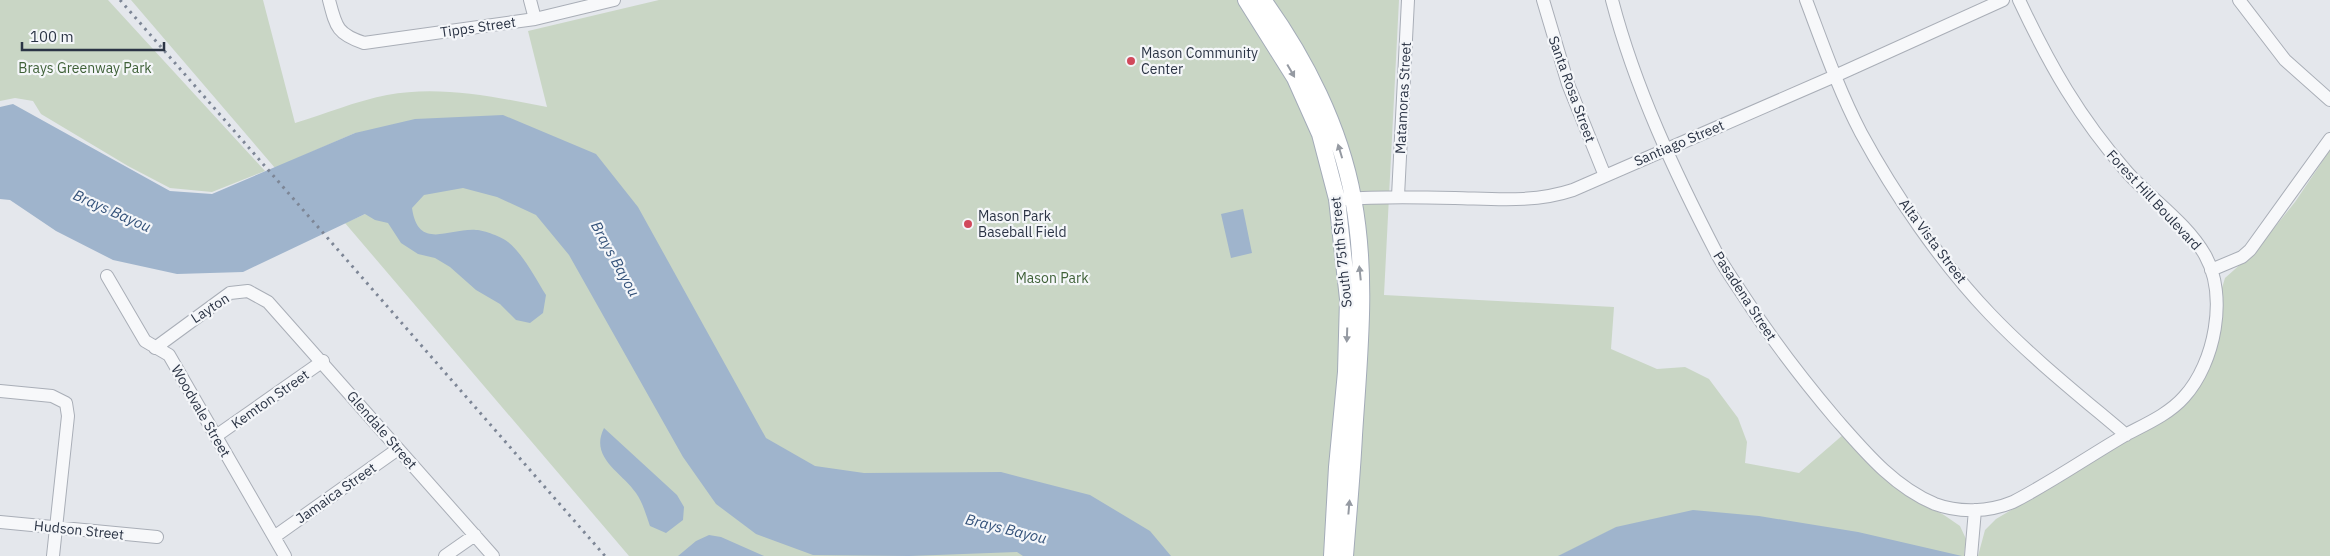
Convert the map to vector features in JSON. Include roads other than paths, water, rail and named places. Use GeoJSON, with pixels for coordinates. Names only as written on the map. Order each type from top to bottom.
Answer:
{"type":"FeatureCollection","features":[{"type":"Feature","properties":{"kind":"main road","name":"South 75th Street"},"geometry":{"type":"LineString","coordinates":[[1246,0],[1282,40]]}},
{"type":"Feature","properties":{"kind":"main road","name":"South 75th Street"},"geometry":{"type":"LineString","coordinates":[[1263,0],[1282,40],[1295,78],[1320,134],[1345,199],[1363,299],[1358,392],[1345,556]]}},
{"type":"Feature","properties":{"kind":"main road","name":"South 75th Street"},"geometry":{"type":"LineString","coordinates":[[1332,556],[1337,467],[1346,372],[1348,299],[1345,199]]}},
{"type":"Feature","properties":{"kind":"street","name":"Tipps Street"},"geometry":{"type":"LineString","coordinates":[[329,0],[335,25],[346,37],[364,43],[535,19],[614,0]]}},
{"type":"Feature","properties":{"kind":"street"},"geometry":{"type":"LineString","coordinates":[[530,0],[535,19]]}},
{"type":"Feature","properties":{"kind":"street","name":"Matamoras Street"},"geometry":{"type":"LineString","coordinates":[[1398,196],[1408,0]]}},
{"type":"Feature","properties":{"kind":"street","name":"Santa Rosa Street"},"geometry":{"type":"LineString","coordinates":[[1543,0],[1568,84],[1605,176]]}},
{"type":"Feature","properties":{"kind":"street","name":"Pasadena Street"},"geometry":{"type":"LineString","coordinates":[[1612,0],[1638,81],[1666,149],[1718,256],[1766,331],[1806,383],[1865,452],[1904,487],[1937,504],[1955,509],[1976,510]]}},
{"type":"Feature","properties":{"kind":"street","name":"Alta Vista Street"},"geometry":{"type":"LineString","coordinates":[[1806,0],[1835,76],[1861,132],[1897,192],[1937,250],[1990,314],[2048,369],[2126,435]]}},
{"type":"Feature","properties":{"kind":"street","name":"Santiago Street"},"geometry":{"type":"LineString","coordinates":[[1345,199],[1398,196],[1517,200],[1542,198],[1573,190],[1835,76],[2003,0]]}},
{"type":"Feature","properties":{"kind":"street","name":"Forest Hill Boulevard"},"geometry":{"type":"LineString","coordinates":[[1976,510],[1996,508],[2013,502],[2126,435],[2156,420],[2184,398],[2206,362],[2216,328],[2215,292],[2211,270],[2192,236],[2129,175],[2076,109],[2047,60],[2019,0]]}},
{"type":"Feature","properties":{"kind":"street"},"geometry":{"type":"LineString","coordinates":[[2239,0],[2285,60],[2330,100]]}},
{"type":"Feature","properties":{"kind":"street"},"geometry":{"type":"LineString","coordinates":[[2211,270],[2242,257],[2250,250],[2330,139]]}},
{"type":"Feature","properties":{"kind":"street","name":"Woodvale Street"},"geometry":{"type":"LineString","coordinates":[[107,276],[145,341],[169,355],[285,556]]}},
{"type":"Feature","properties":{"kind":"street","name":"Layton"},"geometry":{"type":"LineString","coordinates":[[155,348],[230,294],[248,291],[270,304]]}},
{"type":"Feature","properties":{"kind":"street","name":"Glendale Street"},"geometry":{"type":"LineString","coordinates":[[270,304],[323,361],[398,450],[493,556]]}},
{"type":"Feature","properties":{"kind":"street","name":"Kemton Street"},"geometry":{"type":"LineString","coordinates":[[216,436],[323,361]]}},
{"type":"Feature","properties":{"kind":"street"},"geometry":{"type":"LineString","coordinates":[[0,391],[52,396],[66,403],[68,416],[54,556]]}},
{"type":"Feature","properties":{"kind":"street","name":"Jamaica Street"},"geometry":{"type":"LineString","coordinates":[[274,537],[398,450]]}},
{"type":"Feature","properties":{"kind":"street"},"geometry":{"type":"LineString","coordinates":[[1971,556],[1976,510]]}},
{"type":"Feature","properties":{"kind":"street","name":"Hudson Street"},"geometry":{"type":"LineString","coordinates":[[0,522],[157,538]]}},
{"type":"Feature","properties":{"kind":"street"},"geometry":{"type":"LineString","coordinates":[[445,556],[475,535]]}},
{"type":"Feature","properties":{"kind":"water","name":"Brays Bayou"},"geometry":{"type":"Polygon","coordinates":[[[13,104],[170,191],[212,194],[355,133],[415,119],[503,115],[596,154],[638,207],[766,438],[815,466],[864,473],[1001,472],[1090,495],[1150,531],[1171,556],[1023,556],[1017,552],[909,556],[813,555],[756,534],[716,504],[683,457],[569,255],[536,215],[497,197],[463,188],[424,195],[412,208],[415,221],[421,229],[428,233],[479,230],[502,238],[514,247],[546,295],[543,313],[530,323],[516,320],[500,304],[476,290],[450,267],[435,258],[418,254],[401,243],[388,223],[375,220],[365,214],[243,272],[177,274],[113,260],[56,231],[10,200],[0,199],[0,107],[13,104]]]}},
{"type":"Feature","properties":{"kind":"water"},"geometry":{"type":"Polygon","coordinates":[[[1243,209],[1252,253],[1231,258],[1221,214],[1243,209]]]}},
{"type":"Feature","properties":{"kind":"water"},"geometry":{"type":"Polygon","coordinates":[[[604,428],[677,495],[684,507],[683,520],[666,533],[650,526],[636,493],[604,456],[600,439],[604,428]]]}},
{"type":"Feature","properties":{"kind":"water"},"geometry":{"type":"Polygon","coordinates":[[[1693,510],[1759,516],[1858,532],[1962,556],[1558,556],[1616,527],[1693,510]]]}},
{"type":"Feature","properties":{"kind":"water"},"geometry":{"type":"Polygon","coordinates":[[[709,535],[721,537],[764,556],[678,556],[696,541],[709,535]]]}},
{"type":"Feature","properties":{"kind":"railway"},"geometry":{"type":"LineString","coordinates":[[120,0],[605,556]]}},
{"type":"Feature","properties":{"kind":"place","name":"Mason Community Center"},"geometry":{"type":"Point","coordinates":[1131,61]}},
{"type":"Feature","properties":{"kind":"place","name":"Mason Park Baseball Field"},"geometry":{"type":"Point","coordinates":[968,224]}},
{"type":"Feature","properties":{"kind":"park label","name":"Brays Greenway Park"},"geometry":{"type":"Point","coordinates":[85,68]}},
{"type":"Feature","properties":{"kind":"park label","name":"Mason Park"},"geometry":{"type":"Point","coordinates":[1052,278]}}]}
